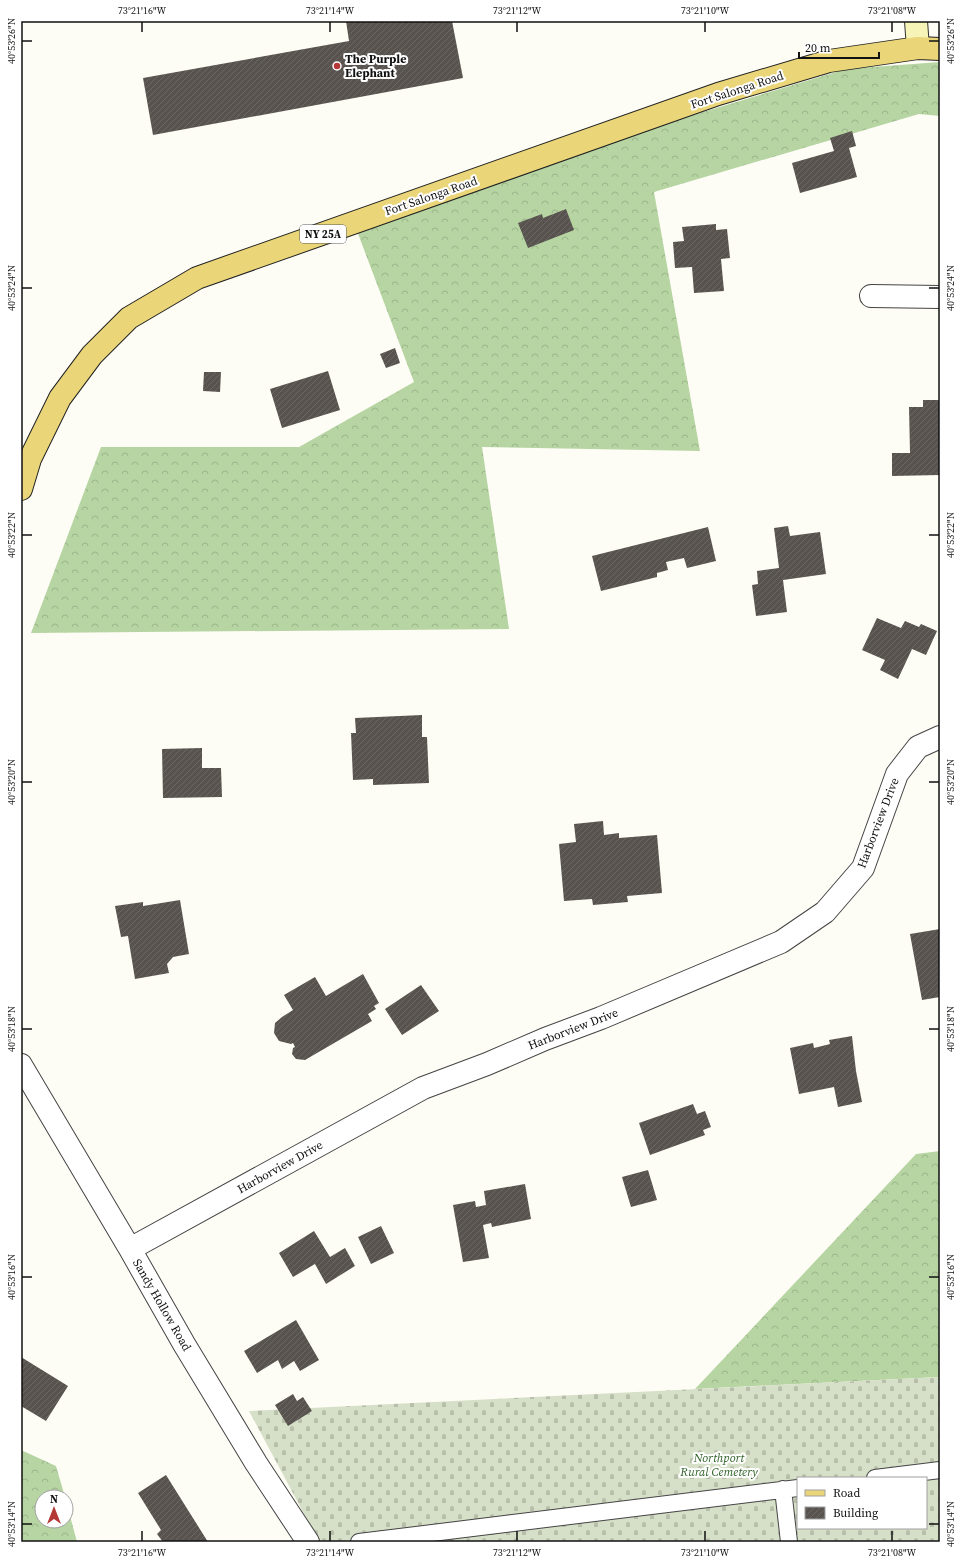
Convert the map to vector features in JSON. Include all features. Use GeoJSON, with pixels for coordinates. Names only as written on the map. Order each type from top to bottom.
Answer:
{"type":"FeatureCollection","features":[{"type":"Feature","properties":{"kind":"main road"},"geometry":{"type":"LineString","coordinates":[[916,21],[918,48]]}},
{"type":"Feature","properties":{"kind":"main road","name":"Fort Salonga Road"},"geometry":{"type":"LineString","coordinates":[[21,489],[30,459],[60,398],[92,355],[129,318],[197,278],[718,94],[829,61],[918,48],[940,49]]}},
{"type":"Feature","properties":{"kind":"street"},"geometry":{"type":"LineString","coordinates":[[871,296],[940,297]]}},
{"type":"Feature","properties":{"kind":"street","name":"Harborview Drive"},"geometry":{"type":"LineString","coordinates":[[130,1249],[423,1088],[487,1064],[544,1039],[601,1018],[781,942],[825,912],[863,868],[897,774],[918,747],[940,737]]}},
{"type":"Feature","properties":{"kind":"street","name":"Sandy Hollow Road"},"geometry":{"type":"LineString","coordinates":[[21,1065],[130,1249],[184,1344],[256,1463],[308,1542]]}},
{"type":"Feature","properties":{"kind":"lane"},"geometry":{"type":"LineString","coordinates":[[883,1477],[940,1470]]}},
{"type":"Feature","properties":{"kind":"lane"},"geometry":{"type":"LineString","coordinates":[[359,1542],[790,1489],[789,1542]]}},
{"type":"Feature","properties":{"kind":"green space"},"geometry":{"type":"Polygon","coordinates":[[[940,62],[940,116],[919,114],[654,192],[700,451],[482,447],[509,629],[31,633],[101,447],[299,447],[414,382],[357,231],[683,118],[846,69],[940,62]]]}},
{"type":"Feature","properties":{"kind":"green space"},"geometry":{"type":"Polygon","coordinates":[[[940,1151],[940,1377],[695,1389],[916,1154],[940,1151]]]}},
{"type":"Feature","properties":{"kind":"green space","name":"Northport Rural Cemetery"},"geometry":{"type":"Polygon","coordinates":[[[940,1377],[940,1542],[319,1542],[249,1411],[940,1377]]]}},
{"type":"Feature","properties":{"kind":"green space"},"geometry":{"type":"Polygon","coordinates":[[[21,1450],[56,1466],[63,1489],[34,1489],[34,1529],[74,1529],[77,1542],[21,1542],[21,1450]]]}},
{"type":"Feature","properties":{"kind":"building"},"geometry":{"type":"Polygon","coordinates":[[[346,21],[452,21],[463,78],[153,135],[143,78],[349,41],[346,21]]]}},
{"type":"Feature","properties":{"kind":"building"},"geometry":{"type":"Polygon","coordinates":[[[852,131],[856,146],[849,148],[857,177],[800,193],[792,163],[834,151],[830,138],[852,131]]]}},
{"type":"Feature","properties":{"kind":"building"},"geometry":{"type":"Polygon","coordinates":[[[566,209],[574,230],[528,248],[518,223],[542,214],[543,218],[566,209]]]}},
{"type":"Feature","properties":{"kind":"building"},"geometry":{"type":"Polygon","coordinates":[[[716,224],[716,230],[727,229],[730,258],[721,259],[724,291],[694,293],[692,267],[675,268],[673,242],[684,241],[682,227],[716,224]]]}},
{"type":"Feature","properties":{"kind":"building"},"geometry":{"type":"Polygon","coordinates":[[[395,348],[400,363],[386,368],[380,354],[395,348]]]}},
{"type":"Feature","properties":{"kind":"building"},"geometry":{"type":"Polygon","coordinates":[[[328,371],[340,410],[282,428],[270,389],[328,371]]]}},
{"type":"Feature","properties":{"kind":"building"},"geometry":{"type":"Polygon","coordinates":[[[204,372],[221,372],[220,392],[203,391],[204,372]]]}},
{"type":"Feature","properties":{"kind":"building"},"geometry":{"type":"Polygon","coordinates":[[[923,400],[940,400],[940,475],[892,476],[892,453],[910,453],[909,407],[923,407],[923,400]]]}},
{"type":"Feature","properties":{"kind":"building"},"geometry":{"type":"Polygon","coordinates":[[[788,526],[790,536],[820,532],[826,574],[783,580],[787,612],[756,616],[752,585],[758,584],[757,571],[779,568],[774,528],[788,526]]]}},
{"type":"Feature","properties":{"kind":"building"},"geometry":{"type":"Polygon","coordinates":[[[708,527],[716,561],[687,568],[684,558],[666,562],[668,570],[657,573],[657,577],[601,591],[592,556],[708,527]]]}},
{"type":"Feature","properties":{"kind":"building"},"geometry":{"type":"Polygon","coordinates":[[[877,618],[901,628],[905,621],[919,627],[921,624],[937,631],[926,655],[912,649],[898,679],[880,670],[885,660],[862,650],[877,618]]]}},
{"type":"Feature","properties":{"kind":"building"},"geometry":{"type":"Polygon","coordinates":[[[422,715],[422,737],[427,737],[429,783],[373,785],[373,779],[353,780],[351,733],[356,733],[355,718],[422,715]]]}},
{"type":"Feature","properties":{"kind":"building"},"geometry":{"type":"Polygon","coordinates":[[[202,748],[202,768],[221,768],[222,797],[163,798],[162,749],[202,748]]]}},
{"type":"Feature","properties":{"kind":"building"},"geometry":{"type":"Polygon","coordinates":[[[603,821],[604,835],[619,833],[619,838],[657,835],[662,893],[627,896],[628,902],[593,905],[592,899],[564,901],[559,844],[576,842],[574,824],[603,821]]]}},
{"type":"Feature","properties":{"kind":"building"},"geometry":{"type":"Polygon","coordinates":[[[180,900],[189,954],[173,957],[167,964],[169,973],[135,979],[128,936],[121,937],[115,906],[143,902],[143,906],[180,900]]]}},
{"type":"Feature","properties":{"kind":"building"},"geometry":{"type":"Polygon","coordinates":[[[940,929],[940,997],[922,1000],[910,934],[940,929]]]}},
{"type":"Feature","properties":{"kind":"building"},"geometry":{"type":"Polygon","coordinates":[[[363,974],[379,1003],[374,1006],[376,1009],[368,1014],[372,1021],[305,1060],[296,1059],[292,1054],[293,1048],[295,1047],[293,1043],[291,1044],[279,1041],[274,1033],[275,1023],[293,1010],[284,995],[315,977],[326,996],[363,974]]]}},
{"type":"Feature","properties":{"kind":"building"},"geometry":{"type":"Polygon","coordinates":[[[421,985],[439,1011],[402,1035],[385,1009],[421,985]]]}},
{"type":"Feature","properties":{"kind":"building"},"geometry":{"type":"Polygon","coordinates":[[[852,1036],[856,1071],[862,1102],[838,1107],[834,1087],[799,1094],[790,1048],[813,1043],[814,1048],[830,1044],[829,1040],[852,1036]]]}},
{"type":"Feature","properties":{"kind":"building"},"geometry":{"type":"Polygon","coordinates":[[[693,1104],[697,1114],[705,1111],[711,1127],[703,1130],[705,1135],[650,1155],[639,1123],[693,1104]]]}},
{"type":"Feature","properties":{"kind":"building"},"geometry":{"type":"Polygon","coordinates":[[[648,1170],[657,1200],[631,1207],[622,1177],[648,1170]]]}},
{"type":"Feature","properties":{"kind":"building"},"geometry":{"type":"Polygon","coordinates":[[[525,1184],[531,1219],[492,1227],[491,1223],[483,1225],[489,1258],[463,1262],[453,1205],[475,1201],[476,1207],[486,1205],[484,1191],[525,1184]]]}},
{"type":"Feature","properties":{"kind":"building"},"geometry":{"type":"Polygon","coordinates":[[[381,1226],[394,1253],[371,1264],[358,1237],[381,1226]]]}},
{"type":"Feature","properties":{"kind":"building"},"geometry":{"type":"Polygon","coordinates":[[[314,1231],[330,1257],[345,1248],[355,1266],[326,1284],[315,1264],[293,1277],[279,1253],[314,1231]]]}},
{"type":"Feature","properties":{"kind":"building"},"geometry":{"type":"Polygon","coordinates":[[[296,1320],[319,1360],[300,1371],[294,1361],[282,1369],[278,1360],[257,1373],[244,1351],[296,1320]]]}},
{"type":"Feature","properties":{"kind":"building"},"geometry":{"type":"Polygon","coordinates":[[[21,1357],[68,1386],[46,1421],[21,1406],[21,1357]]]}},
{"type":"Feature","properties":{"kind":"building"},"geometry":{"type":"Polygon","coordinates":[[[293,1394],[297,1401],[303,1397],[312,1411],[288,1426],[275,1405],[293,1394]]]}},
{"type":"Feature","properties":{"kind":"building"},"geometry":{"type":"Polygon","coordinates":[[[166,1475],[208,1542],[163,1542],[157,1534],[161,1530],[138,1493],[166,1475]]]}},
{"type":"Feature","properties":{"kind":"place","name":"The Purple Elephant"},"geometry":{"type":"Point","coordinates":[337,66]}}]}
